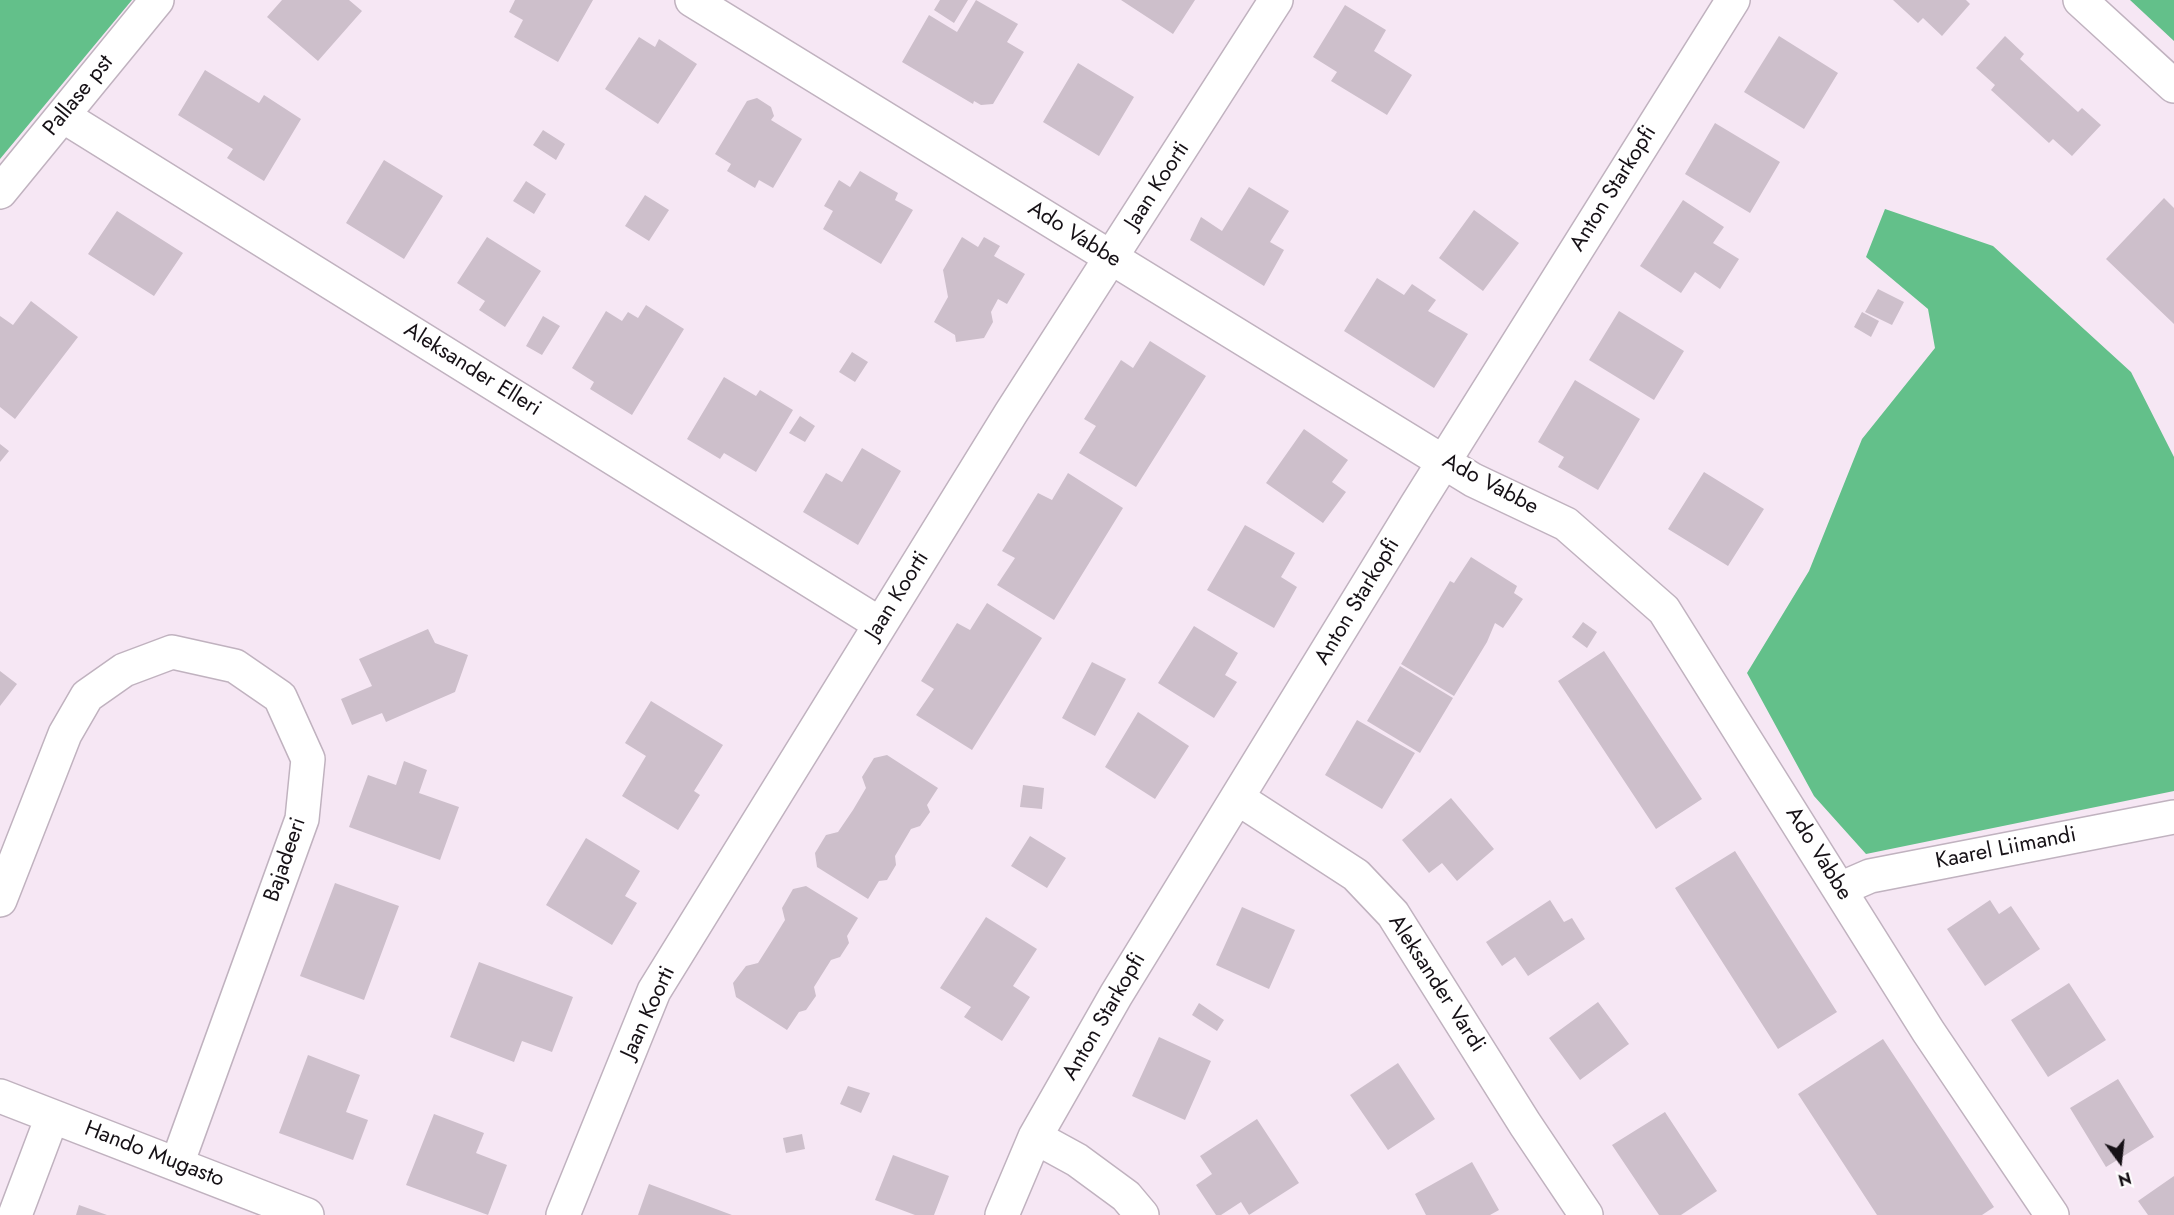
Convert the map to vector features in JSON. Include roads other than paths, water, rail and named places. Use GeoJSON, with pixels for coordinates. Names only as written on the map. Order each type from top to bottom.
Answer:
{"type":"FeatureCollection","features":[{"type":"Feature","properties":{"kind":"street","name":"Pallase pst"},"geometry":{"type":"LineString","coordinates":[[0,192],[157,0]]}},
{"type":"Feature","properties":{"kind":"street","name":"Ado Vabbe"},"geometry":{"type":"LineString","coordinates":[[692,0],[1473,480],[1566,524],[1664,610],[1928,1031],[2052,1215]]}},
{"type":"Feature","properties":{"kind":"street","name":"Jaan Koorti"},"geometry":{"type":"LineString","coordinates":[[562,1215],[654,991],[1011,412],[1276,0]]}},
{"type":"Feature","properties":{"kind":"street","name":"Anton Starkopfi"},"geometry":{"type":"LineString","coordinates":[[1002,1215],[1035,1137],[1116,995],[1239,799],[1444,462],[1733,0]]}},
{"type":"Feature","properties":{"kind":"street"},"geometry":{"type":"LineString","coordinates":[[2080,0],[2174,86]]}},
{"type":"Feature","properties":{"kind":"street","name":"Aleksander Elleri"},"geometry":{"type":"LineString","coordinates":[[63,116],[880,624]]}},
{"type":"Feature","properties":{"kind":"street","name":"Bajadeeri"},"geometry":{"type":"LineString","coordinates":[[0,900],[65,734],[87,696],[124,670],[172,652],[235,666],[280,697],[308,759],[302,819],[177,1164]]}},
{"type":"Feature","properties":{"kind":"street","name":"Aleksander Vardi"},"geometry":{"type":"LineString","coordinates":[[1239,799],[1356,876],[1393,914],[1525,1124],[1586,1215]]}},
{"type":"Feature","properties":{"kind":"street","name":"Kaarel Liimandi"},"geometry":{"type":"LineString","coordinates":[[1840,889],[1869,876],[2174,817]]}},
{"type":"Feature","properties":{"kind":"street","name":"Hando Mugasto"},"geometry":{"type":"LineString","coordinates":[[0,1096],[307,1215]]}},
{"type":"Feature","properties":{"kind":"street"},"geometry":{"type":"LineString","coordinates":[[15,1215],[52,1117]]}},
{"type":"Feature","properties":{"kind":"street"},"geometry":{"type":"LineString","coordinates":[[1035,1137],[1077,1160],[1126,1196],[1142,1215]]}}]}
